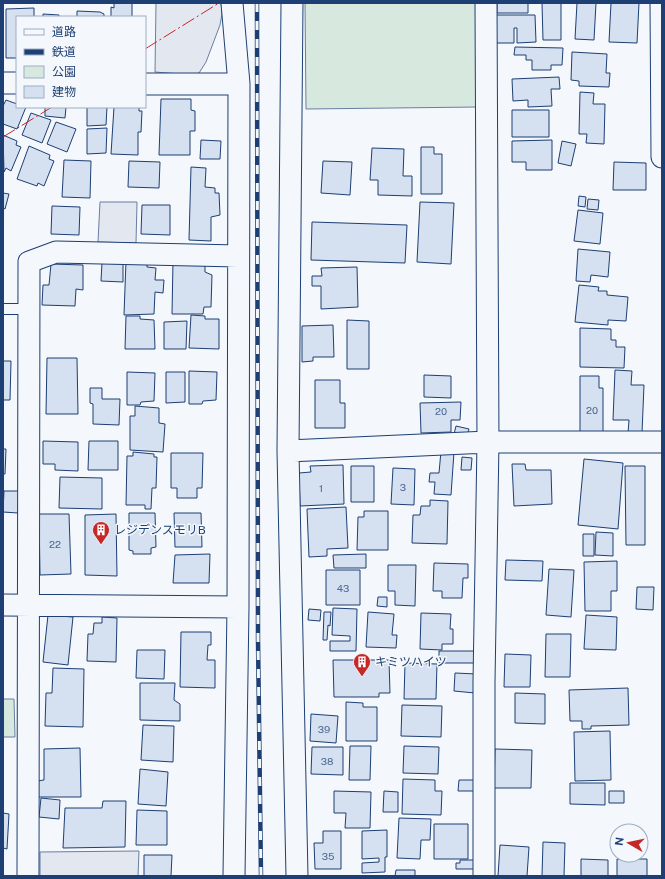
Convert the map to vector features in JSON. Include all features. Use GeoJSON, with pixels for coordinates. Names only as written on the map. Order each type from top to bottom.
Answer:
{"type":"FeatureCollection","features":[{"type":"Feature","properties":{"kind":"street"},"geometry":{"type":"LineString","coordinates":[[232,3],[239,84],[238,607],[234,876]]}},
{"type":"Feature","properties":{"kind":"street"},"geometry":{"type":"LineString","coordinates":[[292,3],[288,451],[297,876]]}},
{"type":"Feature","properties":{"kind":"street"},"geometry":{"type":"LineString","coordinates":[[484,876],[484,682],[488,442],[486,3]]}},
{"type":"Feature","properties":{"kind":"street"},"geometry":{"type":"LineString","coordinates":[[661,3],[662,157]]}},
{"type":"Feature","properties":{"kind":"street"},"geometry":{"type":"LineString","coordinates":[[3,83],[16,83]]}},
{"type":"Feature","properties":{"kind":"street"},"geometry":{"type":"LineString","coordinates":[[146,84],[239,84]]}},
{"type":"Feature","properties":{"kind":"street"},"geometry":{"type":"LineString","coordinates":[[28,876],[29,262],[56,252],[238,256]]}},
{"type":"Feature","properties":{"kind":"street"},"geometry":{"type":"LineString","coordinates":[[288,451],[488,442],[662,442]]}},
{"type":"Feature","properties":{"kind":"street"},"geometry":{"type":"LineString","coordinates":[[3,605],[238,607]]}},
{"type":"Feature","properties":{"kind":"lane"},"geometry":{"type":"LineString","coordinates":[[3,309],[29,309]]}},
{"type":"Feature","properties":{"kind":"green space"},"geometry":{"type":"Polygon","coordinates":[[[305,3],[477,3],[478,107],[306,109],[305,3]]]}},
{"type":"Feature","properties":{"kind":"green space"},"geometry":{"type":"Polygon","coordinates":[[[3,699],[14,699],[15,737],[3,737],[3,699]]]}},
{"type":"Feature","properties":{"kind":"shaded area"},"geometry":{"type":"Polygon","coordinates":[[[156,3],[221,3],[222,14],[220,25],[206,62],[199,73],[193,75],[155,72],[156,3]]]}},
{"type":"Feature","properties":{"kind":"shaded area"},"geometry":{"type":"Polygon","coordinates":[[[100,202],[137,202],[136,243],[98,242],[100,202]]]}},
{"type":"Feature","properties":{"kind":"shaded area"},"geometry":{"type":"Polygon","coordinates":[[[139,851],[138,876],[40,876],[40,852],[139,851]]]}},
{"type":"Feature","properties":{"kind":"building"},"geometry":{"type":"Polygon","coordinates":[[[114,3],[132,3],[132,16],[111,16],[111,7],[114,8],[114,3]]]}},
{"type":"Feature","properties":{"kind":"building"},"geometry":{"type":"Polygon","coordinates":[[[497,3],[528,3],[528,13],[497,13],[497,3]]]}},
{"type":"Feature","properties":{"kind":"building"},"geometry":{"type":"Polygon","coordinates":[[[542,3],[561,3],[561,40],[543,40],[542,3]]]}},
{"type":"Feature","properties":{"kind":"building"},"geometry":{"type":"Polygon","coordinates":[[[577,3],[596,3],[594,40],[575,39],[577,3]]]}},
{"type":"Feature","properties":{"kind":"building"},"geometry":{"type":"Polygon","coordinates":[[[611,3],[639,3],[637,43],[609,42],[611,3]]]}},
{"type":"Feature","properties":{"kind":"building"},"geometry":{"type":"Polygon","coordinates":[[[34,8],[34,16],[16,16],[16,58],[6,58],[6,9],[34,8]]]}},
{"type":"Feature","properties":{"kind":"building"},"geometry":{"type":"Polygon","coordinates":[[[77,11],[100,12],[104,14],[104,16],[77,16],[77,11]]]}},
{"type":"Feature","properties":{"kind":"building"},"geometry":{"type":"Polygon","coordinates":[[[43,14],[59,15],[59,16],[43,16],[43,14]]]}},
{"type":"Feature","properties":{"kind":"building"},"geometry":{"type":"Polygon","coordinates":[[[494,15],[535,15],[536,42],[517,43],[517,28],[514,28],[514,43],[495,43],[494,15]]]}},
{"type":"Feature","properties":{"kind":"building"},"geometry":{"type":"Polygon","coordinates":[[[515,47],[563,48],[562,65],[551,65],[551,70],[532,70],[532,60],[526,60],[526,55],[514,55],[515,47]]]}},
{"type":"Feature","properties":{"kind":"building"},"geometry":{"type":"Polygon","coordinates":[[[572,52],[607,54],[606,73],[610,73],[609,87],[579,86],[579,81],[571,80],[572,52]]]}},
{"type":"Feature","properties":{"kind":"building"},"geometry":{"type":"Polygon","coordinates":[[[559,77],[560,89],[551,89],[552,106],[528,107],[528,100],[513,101],[512,79],[559,77]]]}},
{"type":"Feature","properties":{"kind":"building"},"geometry":{"type":"Polygon","coordinates":[[[580,92],[594,93],[593,104],[605,104],[604,144],[586,143],[587,134],[579,134],[580,92]]]}},
{"type":"Feature","properties":{"kind":"building"},"geometry":{"type":"Polygon","coordinates":[[[161,99],[191,99],[191,110],[195,111],[195,131],[190,131],[190,155],[159,155],[161,99]]]}},
{"type":"Feature","properties":{"kind":"building"},"geometry":{"type":"Polygon","coordinates":[[[6,100],[16,104],[16,108],[26,108],[17,129],[3,124],[3,106],[6,100]]]}},
{"type":"Feature","properties":{"kind":"building"},"geometry":{"type":"Polygon","coordinates":[[[45,108],[66,108],[65,118],[45,116],[45,108]]]}},
{"type":"Feature","properties":{"kind":"building"},"geometry":{"type":"Polygon","coordinates":[[[87,108],[107,108],[106,125],[87,126],[87,108]]]}},
{"type":"Feature","properties":{"kind":"building"},"geometry":{"type":"Polygon","coordinates":[[[114,108],[139,108],[139,111],[142,111],[141,132],[138,132],[138,155],[111,154],[114,108]]]}},
{"type":"Feature","properties":{"kind":"building"},"geometry":{"type":"Polygon","coordinates":[[[512,110],[549,110],[549,137],[512,137],[512,110]]]}},
{"type":"Feature","properties":{"kind":"building"},"geometry":{"type":"Polygon","coordinates":[[[31,113],[51,120],[42,143],[22,135],[31,113]]]}},
{"type":"Feature","properties":{"kind":"building"},"geometry":{"type":"Polygon","coordinates":[[[56,122],[76,129],[67,152],[47,144],[56,122]]]}},
{"type":"Feature","properties":{"kind":"building"},"geometry":{"type":"Polygon","coordinates":[[[107,128],[106,153],[87,154],[87,129],[107,128]]]}},
{"type":"Feature","properties":{"kind":"building"},"geometry":{"type":"Polygon","coordinates":[[[3,135],[17,141],[16,145],[21,147],[11,171],[6,168],[4,172],[3,135]]]}},
{"type":"Feature","properties":{"kind":"building"},"geometry":{"type":"Polygon","coordinates":[[[201,140],[221,141],[220,159],[200,159],[201,140]]]}},
{"type":"Feature","properties":{"kind":"building"},"geometry":{"type":"Polygon","coordinates":[[[552,140],[552,170],[526,170],[526,162],[512,162],[512,141],[552,140]]]}},
{"type":"Feature","properties":{"kind":"building"},"geometry":{"type":"Polygon","coordinates":[[[562,141],[576,144],[571,166],[558,163],[562,141]]]}},
{"type":"Feature","properties":{"kind":"building"},"geometry":{"type":"Polygon","coordinates":[[[29,146],[50,155],[49,159],[54,161],[44,186],[38,183],[37,186],[17,179],[29,146]]]}},
{"type":"Feature","properties":{"kind":"building"},"geometry":{"type":"Polygon","coordinates":[[[421,147],[434,147],[434,154],[442,154],[442,194],[421,194],[421,147]]]}},
{"type":"Feature","properties":{"kind":"building"},"geometry":{"type":"Polygon","coordinates":[[[372,148],[404,149],[403,176],[412,176],[412,196],[378,195],[378,180],[370,180],[372,148]]]}},
{"type":"Feature","properties":{"kind":"building"},"geometry":{"type":"Polygon","coordinates":[[[64,160],[91,161],[90,198],[62,197],[64,160]]]}},
{"type":"Feature","properties":{"kind":"building"},"geometry":{"type":"Polygon","coordinates":[[[129,161],[160,162],[159,188],[128,187],[129,161]]]}},
{"type":"Feature","properties":{"kind":"building"},"geometry":{"type":"Polygon","coordinates":[[[323,161],[352,162],[350,195],[321,193],[323,161]]]}},
{"type":"Feature","properties":{"kind":"building"},"geometry":{"type":"Polygon","coordinates":[[[614,162],[646,163],[646,190],[613,190],[614,162]]]}},
{"type":"Feature","properties":{"kind":"building"},"geometry":{"type":"Polygon","coordinates":[[[191,167],[206,168],[205,187],[215,188],[215,193],[219,193],[220,215],[211,217],[211,241],[189,240],[191,167]]]}},
{"type":"Feature","properties":{"kind":"building"},"geometry":{"type":"Polygon","coordinates":[[[3,193],[9,194],[5,209],[3,208],[3,193]]]}},
{"type":"Feature","properties":{"kind":"building"},"geometry":{"type":"Polygon","coordinates":[[[579,196],[586,197],[585,207],[578,206],[579,196]]]}},
{"type":"Feature","properties":{"kind":"building"},"geometry":{"type":"Polygon","coordinates":[[[588,199],[599,200],[598,210],[587,209],[588,199]]]}},
{"type":"Feature","properties":{"kind":"building"},"geometry":{"type":"Polygon","coordinates":[[[420,202],[454,203],[451,264],[417,262],[420,202]]]}},
{"type":"Feature","properties":{"kind":"building"},"geometry":{"type":"Polygon","coordinates":[[[142,205],[170,205],[170,235],[141,234],[142,205]]]}},
{"type":"Feature","properties":{"kind":"building"},"geometry":{"type":"Polygon","coordinates":[[[52,206],[80,207],[79,235],[51,234],[52,206]]]}},
{"type":"Feature","properties":{"kind":"building"},"geometry":{"type":"Polygon","coordinates":[[[578,210],[603,213],[600,244],[574,241],[578,210]]]}},
{"type":"Feature","properties":{"kind":"building"},"geometry":{"type":"Polygon","coordinates":[[[312,222],[407,225],[405,263],[311,260],[312,222]]]}},
{"type":"Feature","properties":{"kind":"building"},"geometry":{"type":"Polygon","coordinates":[[[578,249],[610,252],[608,277],[591,275],[590,282],[576,281],[578,249]]]}},
{"type":"Feature","properties":{"kind":"building"},"geometry":{"type":"Polygon","coordinates":[[[126,261],[147,263],[147,267],[156,268],[155,280],[164,280],[163,293],[155,292],[154,314],[124,315],[126,261]]]}},
{"type":"Feature","properties":{"kind":"building"},"geometry":{"type":"Polygon","coordinates":[[[173,261],[205,264],[205,272],[212,275],[211,307],[204,307],[203,314],[172,314],[173,261]]]}},
{"type":"Feature","properties":{"kind":"building"},"geometry":{"type":"Polygon","coordinates":[[[102,262],[123,263],[123,282],[101,281],[102,262]]]}},
{"type":"Feature","properties":{"kind":"building"},"geometry":{"type":"Polygon","coordinates":[[[51,264],[83,265],[83,290],[76,289],[75,306],[42,305],[43,285],[49,285],[51,264]]]}},
{"type":"Feature","properties":{"kind":"building"},"geometry":{"type":"Polygon","coordinates":[[[357,267],[358,307],[321,309],[321,286],[312,286],[312,276],[322,276],[321,268],[357,267]]]}},
{"type":"Feature","properties":{"kind":"building"},"geometry":{"type":"Polygon","coordinates":[[[579,285],[599,287],[598,291],[607,291],[607,295],[628,297],[626,321],[608,320],[608,325],[575,322],[579,285]]]}},
{"type":"Feature","properties":{"kind":"building"},"geometry":{"type":"Polygon","coordinates":[[[191,315],[205,316],[205,319],[219,319],[219,349],[189,348],[191,315]]]}},
{"type":"Feature","properties":{"kind":"building"},"geometry":{"type":"Polygon","coordinates":[[[126,316],[140,316],[140,319],[154,320],[155,349],[125,349],[126,316]]]}},
{"type":"Feature","properties":{"kind":"building"},"geometry":{"type":"Polygon","coordinates":[[[347,320],[369,321],[369,369],[347,369],[347,320]]]}},
{"type":"Feature","properties":{"kind":"building"},"geometry":{"type":"Polygon","coordinates":[[[187,321],[186,349],[164,349],[164,322],[187,321]]]}},
{"type":"Feature","properties":{"kind":"building"},"geometry":{"type":"Polygon","coordinates":[[[333,325],[334,357],[313,357],[313,361],[302,362],[302,326],[333,325]]]}},
{"type":"Feature","properties":{"kind":"building"},"geometry":{"type":"Polygon","coordinates":[[[580,328],[611,329],[611,340],[616,340],[616,347],[625,347],[624,368],[580,367],[580,328]]]}},
{"type":"Feature","properties":{"kind":"building"},"geometry":{"type":"Polygon","coordinates":[[[47,358],[77,358],[78,414],[46,414],[47,358]]]}},
{"type":"Feature","properties":{"kind":"building"},"geometry":{"type":"Polygon","coordinates":[[[3,361],[11,361],[10,400],[3,400],[3,361]]]}},
{"type":"Feature","properties":{"kind":"building"},"geometry":{"type":"Polygon","coordinates":[[[615,370],[632,371],[631,385],[644,385],[642,433],[628,433],[629,420],[613,420],[615,370]]]}},
{"type":"Feature","properties":{"kind":"building"},"geometry":{"type":"Polygon","coordinates":[[[189,371],[217,372],[216,400],[203,401],[202,404],[189,404],[189,371]]]}},
{"type":"Feature","properties":{"kind":"building"},"geometry":{"type":"Polygon","coordinates":[[[127,372],[155,373],[154,401],[141,402],[140,405],[127,405],[127,372]]]}},
{"type":"Feature","properties":{"kind":"building"},"geometry":{"type":"Polygon","coordinates":[[[166,372],[185,372],[185,402],[166,403],[166,372]]]}},
{"type":"Feature","properties":{"kind":"building"},"geometry":{"type":"Polygon","coordinates":[[[424,375],[451,376],[451,398],[424,397],[424,375]]]}},
{"type":"Feature","properties":{"kind":"building"},"geometry":{"type":"Polygon","coordinates":[[[580,376],[599,376],[599,388],[603,388],[603,433],[580,433],[580,376]]]}},
{"type":"Feature","properties":{"kind":"building"},"geometry":{"type":"Polygon","coordinates":[[[315,380],[340,380],[340,403],[345,403],[345,428],[315,428],[315,380]]]}},
{"type":"Feature","properties":{"kind":"building"},"geometry":{"type":"Polygon","coordinates":[[[90,388],[102,388],[102,399],[120,399],[119,425],[93,424],[93,404],[90,403],[90,388]]]}},
{"type":"Feature","properties":{"kind":"building"},"geometry":{"type":"Polygon","coordinates":[[[461,402],[460,420],[451,420],[451,432],[421,433],[420,403],[461,402]]]}},
{"type":"Feature","properties":{"kind":"building"},"geometry":{"type":"Polygon","coordinates":[[[135,406],[159,408],[159,423],[165,424],[163,452],[130,450],[130,416],[135,416],[135,406]]]}},
{"type":"Feature","properties":{"kind":"building"},"geometry":{"type":"Polygon","coordinates":[[[456,426],[469,429],[467,437],[454,434],[456,426]]]}},
{"type":"Feature","properties":{"kind":"building"},"geometry":{"type":"Polygon","coordinates":[[[43,441],[78,442],[78,471],[55,470],[55,464],[43,464],[43,441]]]}},
{"type":"Feature","properties":{"kind":"building"},"geometry":{"type":"Polygon","coordinates":[[[89,441],[118,441],[118,470],[88,470],[89,441]]]}},
{"type":"Feature","properties":{"kind":"building"},"geometry":{"type":"Polygon","coordinates":[[[3,449],[6,449],[5,474],[3,474],[3,449]]]}},
{"type":"Feature","properties":{"kind":"building"},"geometry":{"type":"Polygon","coordinates":[[[441,451],[454,452],[451,495],[434,494],[435,482],[429,482],[430,473],[439,473],[441,451]]]}},
{"type":"Feature","properties":{"kind":"building"},"geometry":{"type":"Polygon","coordinates":[[[133,452],[154,454],[154,457],[157,457],[156,488],[152,488],[151,509],[145,509],[145,505],[126,505],[127,456],[133,456],[133,452]]]}},
{"type":"Feature","properties":{"kind":"building"},"geometry":{"type":"Polygon","coordinates":[[[171,453],[203,453],[202,488],[197,488],[197,498],[177,498],[177,488],[171,488],[171,453]]]}},
{"type":"Feature","properties":{"kind":"building"},"geometry":{"type":"Polygon","coordinates":[[[462,457],[472,458],[471,470],[461,470],[462,457]]]}},
{"type":"Feature","properties":{"kind":"building"},"geometry":{"type":"Polygon","coordinates":[[[584,459],[623,463],[618,529],[578,525],[584,459]]]}},
{"type":"Feature","properties":{"kind":"building"},"geometry":{"type":"Polygon","coordinates":[[[512,464],[525,464],[526,470],[551,470],[552,504],[514,506],[512,464]]]}},
{"type":"Feature","properties":{"kind":"building"},"geometry":{"type":"Polygon","coordinates":[[[343,465],[344,504],[300,506],[299,473],[311,472],[310,466],[343,465]]]}},
{"type":"Feature","properties":{"kind":"building"},"geometry":{"type":"Polygon","coordinates":[[[351,466],[374,466],[374,502],[351,502],[351,466]]]}},
{"type":"Feature","properties":{"kind":"building"},"geometry":{"type":"Polygon","coordinates":[[[625,466],[645,466],[645,545],[626,545],[625,466]]]}},
{"type":"Feature","properties":{"kind":"building"},"geometry":{"type":"Polygon","coordinates":[[[393,468],[415,469],[414,505],[391,504],[393,468]]]}},
{"type":"Feature","properties":{"kind":"building"},"geometry":{"type":"Polygon","coordinates":[[[60,477],[102,478],[102,509],[59,508],[60,477]]]}},
{"type":"Feature","properties":{"kind":"building"},"geometry":{"type":"Polygon","coordinates":[[[4,491],[19,491],[18,513],[3,512],[4,491]]]}},
{"type":"Feature","properties":{"kind":"building"},"geometry":{"type":"Polygon","coordinates":[[[430,500],[448,501],[447,544],[412,543],[413,515],[420,515],[421,506],[430,506],[430,500]]]}},
{"type":"Feature","properties":{"kind":"building"},"geometry":{"type":"Polygon","coordinates":[[[346,507],[348,548],[327,549],[327,556],[309,557],[307,509],[346,507]]]}},
{"type":"Feature","properties":{"kind":"building"},"geometry":{"type":"Polygon","coordinates":[[[364,511],[388,511],[388,550],[357,550],[358,517],[364,517],[364,511]]]}},
{"type":"Feature","properties":{"kind":"building"},"geometry":{"type":"Polygon","coordinates":[[[129,513],[155,513],[156,547],[151,548],[151,554],[133,554],[133,551],[129,550],[129,513]]]}},
{"type":"Feature","properties":{"kind":"building"},"geometry":{"type":"Polygon","coordinates":[[[174,513],[201,513],[202,547],[175,547],[174,513]]]}},
{"type":"Feature","properties":{"kind":"building"},"geometry":{"type":"Polygon","coordinates":[[[39,514],[69,514],[71,574],[40,575],[39,514]]]}},
{"type":"Feature","properties":{"kind":"building","name":"レジデンスモリB"},"geometry":{"type":"Polygon","coordinates":[[[116,514],[117,576],[85,575],[85,515],[116,514]]]}},
{"type":"Feature","properties":{"kind":"building"},"geometry":{"type":"Polygon","coordinates":[[[596,532],[613,533],[613,556],[595,555],[596,532]]]}},
{"type":"Feature","properties":{"kind":"building"},"geometry":{"type":"Polygon","coordinates":[[[583,534],[594,534],[594,556],[583,556],[583,534]]]}},
{"type":"Feature","properties":{"kind":"building"},"geometry":{"type":"Polygon","coordinates":[[[210,554],[209,583],[173,583],[175,555],[210,554]]]}},
{"type":"Feature","properties":{"kind":"building"},"geometry":{"type":"Polygon","coordinates":[[[366,554],[366,568],[334,568],[333,555],[366,554]]]}},
{"type":"Feature","properties":{"kind":"building"},"geometry":{"type":"Polygon","coordinates":[[[506,560],[543,561],[542,581],[505,580],[506,560]]]}},
{"type":"Feature","properties":{"kind":"building"},"geometry":{"type":"Polygon","coordinates":[[[617,561],[617,591],[611,591],[611,611],[585,611],[584,562],[617,561]]]}},
{"type":"Feature","properties":{"kind":"building"},"geometry":{"type":"Polygon","coordinates":[[[434,563],[468,564],[468,578],[463,578],[462,598],[442,598],[442,591],[433,591],[434,563]]]}},
{"type":"Feature","properties":{"kind":"building"},"geometry":{"type":"Polygon","coordinates":[[[388,565],[416,565],[415,606],[395,605],[395,591],[388,591],[388,565]]]}},
{"type":"Feature","properties":{"kind":"building"},"geometry":{"type":"Polygon","coordinates":[[[549,569],[574,570],[571,617],[546,615],[549,569]]]}},
{"type":"Feature","properties":{"kind":"building"},"geometry":{"type":"Polygon","coordinates":[[[326,570],[360,570],[360,605],[326,605],[326,570]]]}},
{"type":"Feature","properties":{"kind":"building"},"geometry":{"type":"Polygon","coordinates":[[[637,587],[654,587],[653,610],[636,609],[637,587]]]}},
{"type":"Feature","properties":{"kind":"building"},"geometry":{"type":"Polygon","coordinates":[[[378,597],[387,597],[387,607],[377,606],[378,597]]]}},
{"type":"Feature","properties":{"kind":"building"},"geometry":{"type":"Polygon","coordinates":[[[333,608],[357,609],[356,651],[330,651],[330,641],[350,641],[350,636],[332,635],[333,608]]]}},
{"type":"Feature","properties":{"kind":"building"},"geometry":{"type":"Polygon","coordinates":[[[309,609],[321,610],[320,621],[308,620],[309,609]]]}},
{"type":"Feature","properties":{"kind":"building"},"geometry":{"type":"Polygon","coordinates":[[[324,612],[331,612],[327,640],[323,640],[324,612]]]}},
{"type":"Feature","properties":{"kind":"building"},"geometry":{"type":"Polygon","coordinates":[[[368,612],[394,614],[392,635],[397,635],[396,648],[366,647],[368,612]]]}},
{"type":"Feature","properties":{"kind":"building"},"geometry":{"type":"Polygon","coordinates":[[[421,613],[451,614],[450,629],[453,629],[453,644],[442,644],[442,650],[420,649],[421,613]]]}},
{"type":"Feature","properties":{"kind":"building"},"geometry":{"type":"Polygon","coordinates":[[[48,615],[73,617],[68,665],[43,662],[48,615]]]}},
{"type":"Feature","properties":{"kind":"building"},"geometry":{"type":"Polygon","coordinates":[[[586,615],[617,617],[616,650],[584,649],[586,615]]]}},
{"type":"Feature","properties":{"kind":"building"},"geometry":{"type":"Polygon","coordinates":[[[102,617],[117,618],[116,662],[87,661],[88,634],[93,634],[94,623],[102,623],[102,617]]]}},
{"type":"Feature","properties":{"kind":"building"},"geometry":{"type":"Polygon","coordinates":[[[181,632],[211,632],[211,645],[208,645],[207,660],[215,660],[215,688],[180,687],[181,632]]]}},
{"type":"Feature","properties":{"kind":"building"},"geometry":{"type":"Polygon","coordinates":[[[546,634],[571,634],[570,677],[545,677],[546,634]]]}},
{"type":"Feature","properties":{"kind":"building"},"geometry":{"type":"Polygon","coordinates":[[[137,650],[165,650],[164,679],[136,678],[137,650]]]}},
{"type":"Feature","properties":{"kind":"building"},"geometry":{"type":"Polygon","coordinates":[[[439,651],[478,651],[478,663],[439,663],[439,651]]]}},
{"type":"Feature","properties":{"kind":"building"},"geometry":{"type":"Polygon","coordinates":[[[505,654],[531,655],[530,687],[504,687],[505,654]]]}},
{"type":"Feature","properties":{"kind":"building","name":"キミツハイツ"},"geometry":{"type":"Polygon","coordinates":[[[333,660],[389,660],[390,693],[379,693],[379,697],[334,697],[333,660]]]}},
{"type":"Feature","properties":{"kind":"building"},"geometry":{"type":"Polygon","coordinates":[[[405,663],[437,664],[436,699],[404,699],[405,663]]]}},
{"type":"Feature","properties":{"kind":"building"},"geometry":{"type":"Polygon","coordinates":[[[53,668],[84,669],[83,727],[45,726],[46,693],[52,693],[53,668]]]}},
{"type":"Feature","properties":{"kind":"building"},"geometry":{"type":"Polygon","coordinates":[[[455,673],[477,674],[475,693],[454,691],[455,673]]]}},
{"type":"Feature","properties":{"kind":"building"},"geometry":{"type":"Polygon","coordinates":[[[140,683],[175,683],[174,700],[180,704],[180,721],[140,720],[140,683]]]}},
{"type":"Feature","properties":{"kind":"building"},"geometry":{"type":"Polygon","coordinates":[[[628,688],[629,725],[591,726],[591,729],[582,729],[582,721],[570,721],[569,690],[628,688]]]}},
{"type":"Feature","properties":{"kind":"building"},"geometry":{"type":"Polygon","coordinates":[[[515,693],[545,694],[545,724],[515,723],[515,693]]]}},
{"type":"Feature","properties":{"kind":"building"},"geometry":{"type":"Polygon","coordinates":[[[346,702],[363,703],[363,707],[377,707],[377,741],[346,741],[346,702]]]}},
{"type":"Feature","properties":{"kind":"building"},"geometry":{"type":"Polygon","coordinates":[[[402,705],[442,706],[441,737],[401,736],[402,705]]]}},
{"type":"Feature","properties":{"kind":"building"},"geometry":{"type":"Polygon","coordinates":[[[311,714],[338,716],[336,743],[310,741],[311,714]]]}},
{"type":"Feature","properties":{"kind":"building"},"geometry":{"type":"Polygon","coordinates":[[[143,725],[174,726],[173,762],[141,760],[143,725]]]}},
{"type":"Feature","properties":{"kind":"building"},"geometry":{"type":"Polygon","coordinates":[[[610,731],[611,780],[575,781],[574,732],[610,731]]]}},
{"type":"Feature","properties":{"kind":"building"},"geometry":{"type":"Polygon","coordinates":[[[350,746],[371,746],[370,780],[349,780],[350,746]]]}},
{"type":"Feature","properties":{"kind":"building"},"geometry":{"type":"Polygon","coordinates":[[[404,746],[439,747],[438,774],[403,773],[404,746]]]}},
{"type":"Feature","properties":{"kind":"building"},"geometry":{"type":"Polygon","coordinates":[[[312,747],[343,747],[343,775],[311,774],[312,747]]]}},
{"type":"Feature","properties":{"kind":"building"},"geometry":{"type":"Polygon","coordinates":[[[80,748],[81,797],[37,797],[37,781],[44,780],[44,749],[80,748]]]}},
{"type":"Feature","properties":{"kind":"building"},"geometry":{"type":"Polygon","coordinates":[[[495,749],[532,750],[531,788],[494,788],[495,749]]]}},
{"type":"Feature","properties":{"kind":"building"},"geometry":{"type":"Polygon","coordinates":[[[140,769],[168,772],[166,806],[138,804],[140,769]]]}},
{"type":"Feature","properties":{"kind":"building"},"geometry":{"type":"Polygon","coordinates":[[[403,779],[435,780],[435,791],[442,791],[441,815],[402,814],[403,779]]]}},
{"type":"Feature","properties":{"kind":"building"},"geometry":{"type":"Polygon","coordinates":[[[459,780],[475,780],[475,791],[458,791],[459,780]]]}},
{"type":"Feature","properties":{"kind":"building"},"geometry":{"type":"Polygon","coordinates":[[[570,783],[605,783],[605,805],[570,804],[570,783]]]}},
{"type":"Feature","properties":{"kind":"building"},"geometry":{"type":"Polygon","coordinates":[[[334,791],[371,792],[370,828],[345,828],[346,813],[334,813],[334,791]]]}},
{"type":"Feature","properties":{"kind":"building"},"geometry":{"type":"Polygon","coordinates":[[[384,791],[398,792],[398,812],[383,812],[384,791]]]}},
{"type":"Feature","properties":{"kind":"building"},"geometry":{"type":"Polygon","coordinates":[[[609,791],[624,791],[624,803],[609,803],[609,791]]]}},
{"type":"Feature","properties":{"kind":"building"},"geometry":{"type":"Polygon","coordinates":[[[41,798],[60,800],[59,819],[39,817],[41,798]]]}},
{"type":"Feature","properties":{"kind":"building"},"geometry":{"type":"Polygon","coordinates":[[[103,801],[126,801],[125,847],[63,848],[65,808],[102,808],[103,801]]]}},
{"type":"Feature","properties":{"kind":"building"},"geometry":{"type":"Polygon","coordinates":[[[137,810],[167,811],[167,845],[136,845],[137,810]]]}},
{"type":"Feature","properties":{"kind":"building"},"geometry":{"type":"Polygon","coordinates":[[[3,813],[9,814],[7,849],[3,848],[3,813]]]}},
{"type":"Feature","properties":{"kind":"building"},"geometry":{"type":"Polygon","coordinates":[[[399,818],[431,819],[430,840],[421,840],[420,859],[397,858],[399,818]]]}},
{"type":"Feature","properties":{"kind":"building"},"geometry":{"type":"Polygon","coordinates":[[[434,824],[468,824],[468,859],[434,859],[434,824]]]}},
{"type":"Feature","properties":{"kind":"building"},"geometry":{"type":"Polygon","coordinates":[[[387,830],[387,857],[385,857],[385,872],[362,873],[362,863],[379,862],[379,858],[362,859],[362,831],[387,830]]]}},
{"type":"Feature","properties":{"kind":"building"},"geometry":{"type":"Polygon","coordinates":[[[323,831],[341,831],[341,869],[315,869],[314,843],[323,843],[323,831]]]}},
{"type":"Feature","properties":{"kind":"building"},"geometry":{"type":"Polygon","coordinates":[[[543,842],[565,843],[564,876],[542,876],[543,842]]]}},
{"type":"Feature","properties":{"kind":"building"},"geometry":{"type":"Polygon","coordinates":[[[500,845],[529,847],[527,876],[498,876],[500,845]]]}},
{"type":"Feature","properties":{"kind":"building"},"geometry":{"type":"Polygon","coordinates":[[[144,855],[172,855],[171,876],[144,876],[144,855]]]}},
{"type":"Feature","properties":{"kind":"building"},"geometry":{"type":"Polygon","coordinates":[[[581,859],[608,860],[608,876],[581,876],[581,859]]]}},
{"type":"Feature","properties":{"kind":"building"},"geometry":{"type":"Polygon","coordinates":[[[460,860],[474,860],[474,869],[456,869],[456,863],[460,863],[460,860]]]}},
{"type":"Feature","properties":{"kind":"building"},"geometry":{"type":"Polygon","coordinates":[[[617,863],[647,863],[647,876],[617,876],[617,863]]]}},
{"type":"Feature","properties":{"kind":"building"},"geometry":{"type":"Polygon","coordinates":[[[396,870],[415,870],[415,876],[395,876],[396,870]]]}},
{"type":"Feature","properties":{"kind":"railway"},"geometry":{"type":"LineString","coordinates":[[257,3],[258,639],[261,876]]}},
{"type":"Feature","properties":{"kind":"power"},"geometry":{"type":"LineString","coordinates":[[146,48],[219,3]]}},
{"type":"Feature","properties":{"kind":"power"},"geometry":{"type":"LineString","coordinates":[[3,137],[50,108]]}},
{"type":"Feature","properties":{"kind":"place","name":"レジデンスモリB"},"geometry":{"type":"Point","coordinates":[101,545]}},
{"type":"Feature","properties":{"kind":"place","name":"キミツハイツ"},"geometry":{"type":"Point","coordinates":[362,677]}}]}
